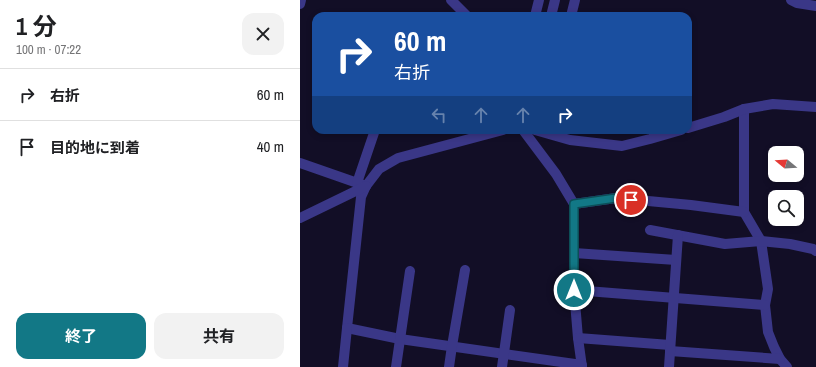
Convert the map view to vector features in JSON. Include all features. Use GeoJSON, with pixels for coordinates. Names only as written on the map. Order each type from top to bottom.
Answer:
{"type":"FeatureCollection","features":[{"type":"Feature","properties":{"kind":"street"},"geometry":{"type":"LineString","coordinates":[[300,4],[301,0]]}},
{"type":"Feature","properties":{"kind":"street"},"geometry":{"type":"LineString","coordinates":[[451,0],[463,12]]}},
{"type":"Feature","properties":{"kind":"street"},"geometry":{"type":"LineString","coordinates":[[536,12],[539,0]]}},
{"type":"Feature","properties":{"kind":"street"},"geometry":{"type":"LineString","coordinates":[[552,12],[555,0]]}},
{"type":"Feature","properties":{"kind":"street"},"geometry":{"type":"LineString","coordinates":[[572,12],[575,0]]}},
{"type":"Feature","properties":{"kind":"street"},"geometry":{"type":"LineString","coordinates":[[791,0],[797,3],[816,6]]}},
{"type":"Feature","properties":{"kind":"street"},"geometry":{"type":"LineString","coordinates":[[692,127],[744,109],[773,104],[816,107]]}},
{"type":"Feature","properties":{"kind":"street"},"geometry":{"type":"LineString","coordinates":[[744,109],[744,212],[762,241],[768,290],[765,305],[768,332],[774,347],[784,364]]}},
{"type":"Feature","properties":{"kind":"street"},"geometry":{"type":"LineString","coordinates":[[343,367],[362,184],[374,134]]}},
{"type":"Feature","properties":{"kind":"street"},"geometry":{"type":"LineString","coordinates":[[300,218],[362,184],[379,169],[398,158],[488,134]]}},
{"type":"Feature","properties":{"kind":"street"},"geometry":{"type":"LineString","coordinates":[[347,328],[400,339],[582,366],[574,290],[574,204],[556,174],[526,134]]}},
{"type":"Feature","properties":{"kind":"street"},"geometry":{"type":"LineString","coordinates":[[549,134],[570,140],[622,146],[667,134]]}},
{"type":"Feature","properties":{"kind":"street"},"geometry":{"type":"LineString","coordinates":[[300,164],[362,184]]}},
{"type":"Feature","properties":{"kind":"street"},"geometry":{"type":"LineString","coordinates":[[574,204],[616,198],[744,212]]}},
{"type":"Feature","properties":{"kind":"street"},"geometry":{"type":"LineString","coordinates":[[650,230],[725,244],[762,241],[790,244],[816,251]]}},
{"type":"Feature","properties":{"kind":"street"},"geometry":{"type":"LineString","coordinates":[[669,367],[678,235]]}},
{"type":"Feature","properties":{"kind":"street"},"geometry":{"type":"LineString","coordinates":[[574,253],[676,260]]}},
{"type":"Feature","properties":{"kind":"street"},"geometry":{"type":"LineString","coordinates":[[449,367],[464,270]]}},
{"type":"Feature","properties":{"kind":"street"},"geometry":{"type":"LineString","coordinates":[[396,367],[410,271]]}},
{"type":"Feature","properties":{"kind":"street"},"geometry":{"type":"LineString","coordinates":[[574,290],[765,305]]}},
{"type":"Feature","properties":{"kind":"street"},"geometry":{"type":"LineString","coordinates":[[502,367],[510,310]]}},
{"type":"Feature","properties":{"kind":"street"},"geometry":{"type":"LineString","coordinates":[[578,338],[670,348],[784,364]]}},
{"type":"Feature","properties":{"kind":"route"},"geometry":{"type":"LineString","coordinates":[[574,290],[574,204],[616,198],[631,200]]}}]}
